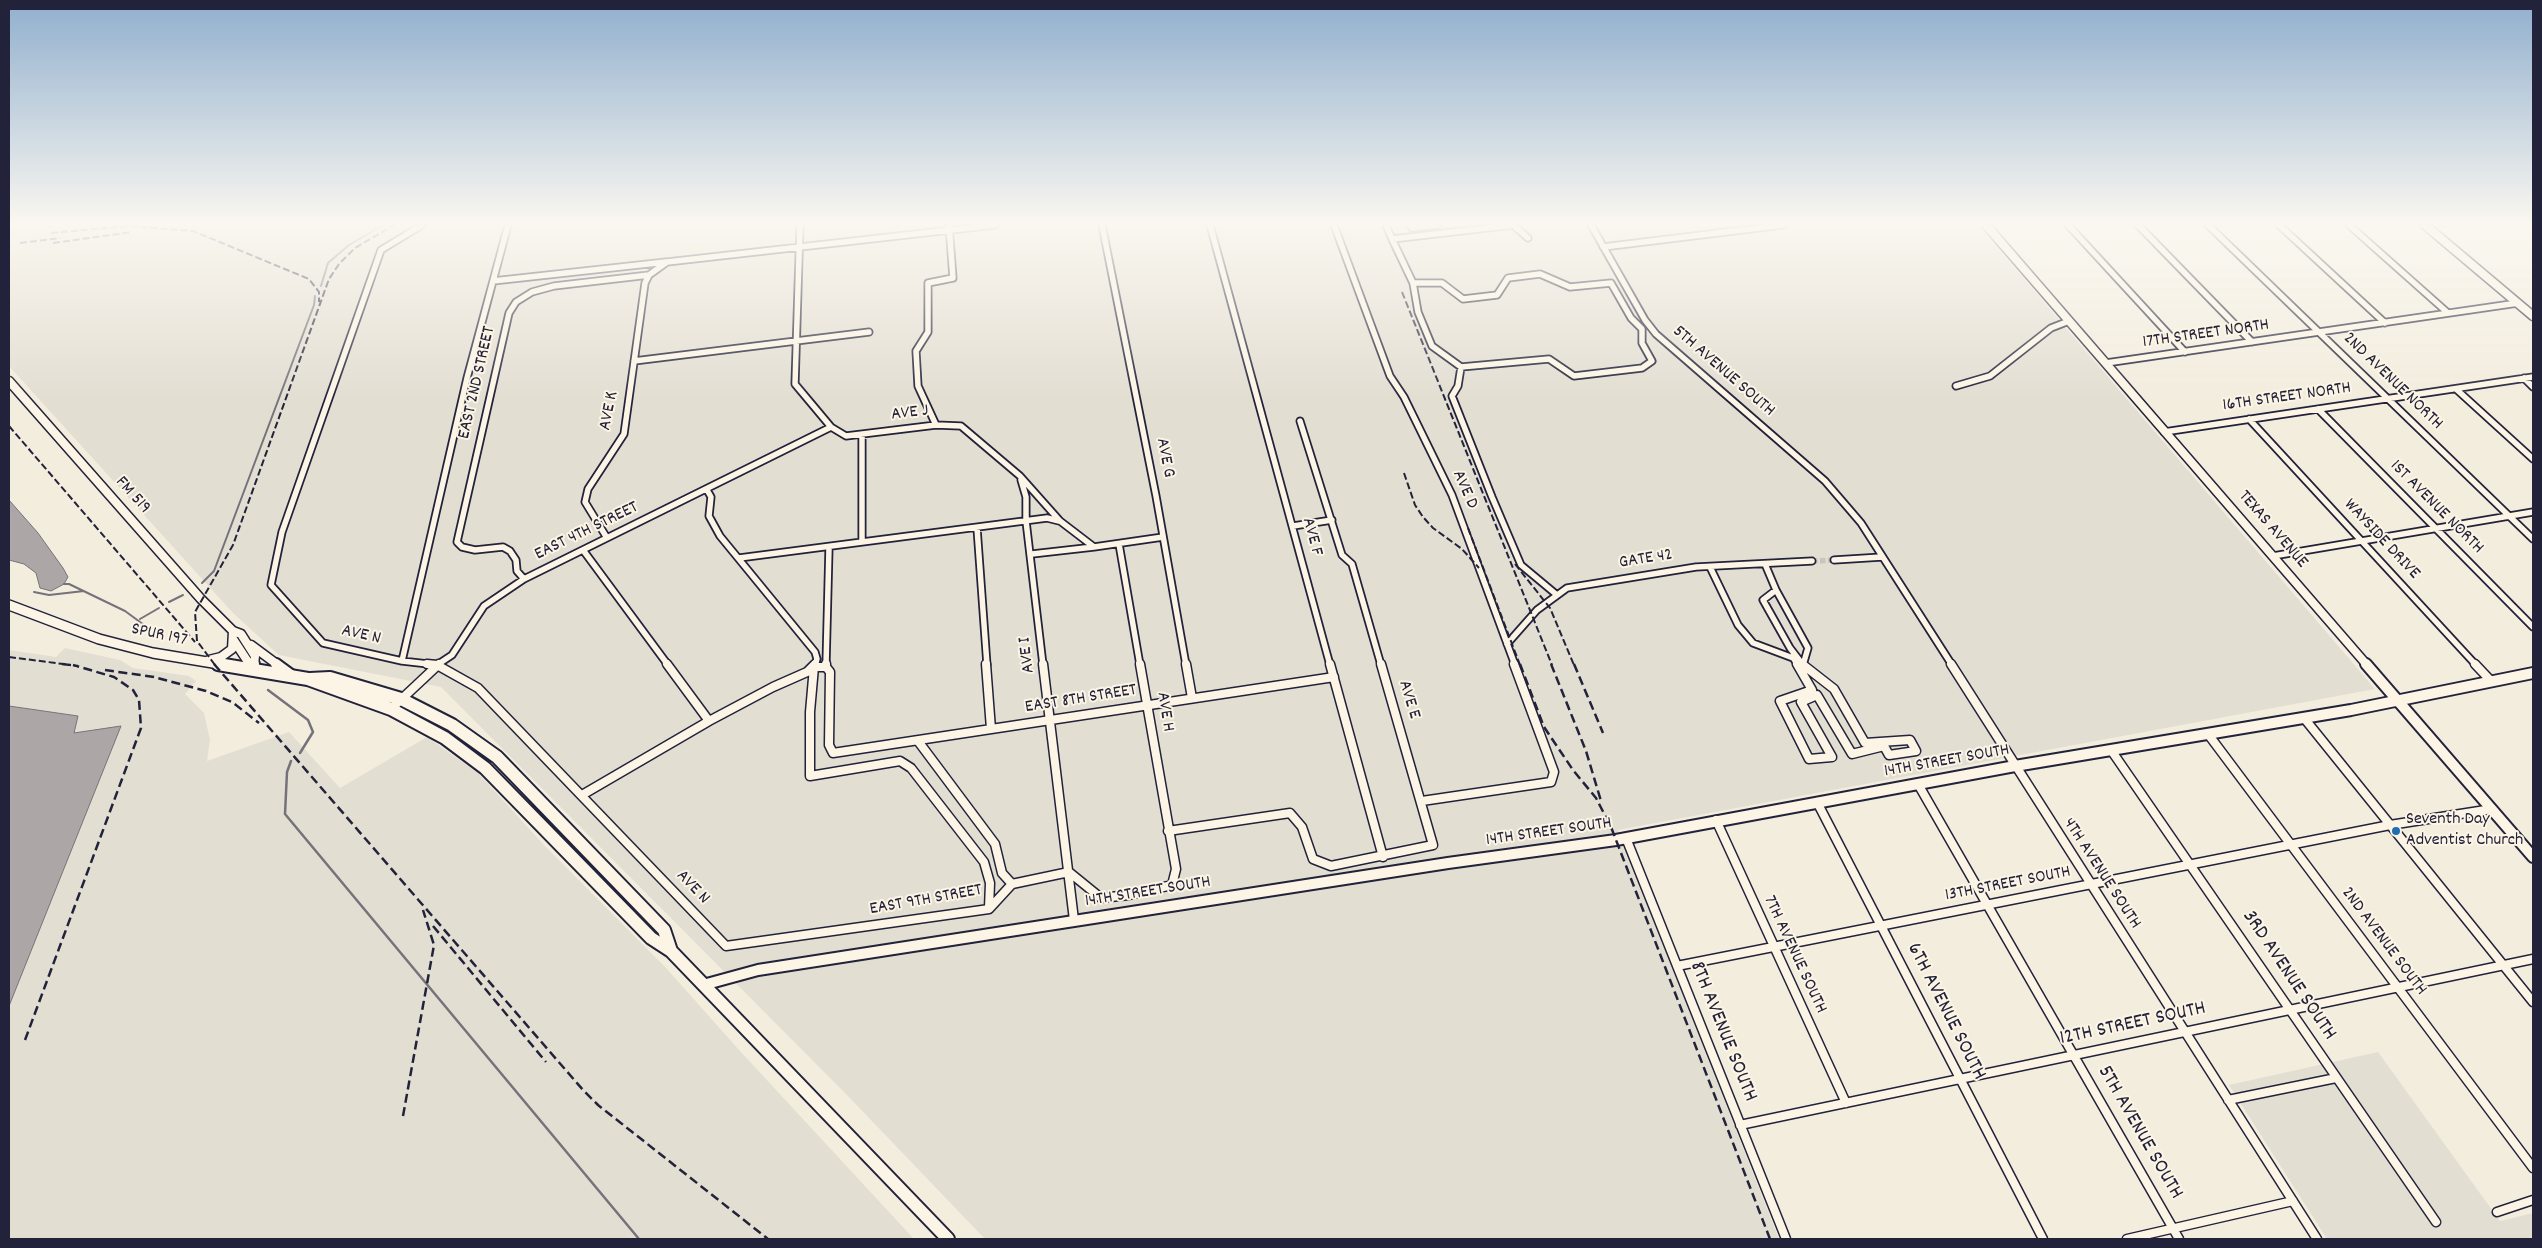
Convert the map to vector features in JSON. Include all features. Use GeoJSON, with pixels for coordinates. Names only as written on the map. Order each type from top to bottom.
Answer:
{"type":"FeatureCollection","features":[{"type":"Feature","properties":{"kind":"main road","name":"SPUR 197"},"geometry":{"type":"LineString","coordinates":[[9,605],[99,639],[153,653],[308,679]]}},
{"type":"Feature","properties":{"kind":"main road"},"geometry":{"type":"LineString","coordinates":[[308,679],[330,678],[363,686],[401,699],[452,725],[497,758],[664,930],[671,951]]}},
{"type":"Feature","properties":{"kind":"main road"},"geometry":{"type":"LineString","coordinates":[[308,679],[391,709],[434,730],[476,760],[651,938],[671,951],[948,1239]]}},
{"type":"Feature","properties":{"kind":"street","name":"AVE N"},"geometry":{"type":"LineString","coordinates":[[369,283],[282,532],[271,585],[323,643],[402,661],[437,665],[478,688],[726,946]]}},
{"type":"Feature","properties":{"kind":"street"},"geometry":{"type":"LineString","coordinates":[[402,661],[468,373],[492,283]]}},
{"type":"Feature","properties":{"kind":"street","name":"EAST 2ND STREET"},"geometry":{"type":"LineString","coordinates":[[524,579],[518,571],[516,560],[510,550],[503,547],[475,550],[462,547],[457,542],[509,313],[516,302],[532,292],[554,286],[578,283]]}},
{"type":"Feature","properties":{"kind":"street","name":"AVE K"},"geometry":{"type":"LineString","coordinates":[[607,538],[585,502],[588,489],[624,434],[645,283]]}},
{"type":"Feature","properties":{"kind":"street","name":"AVE J"},"geometry":{"type":"LineString","coordinates":[[798,283],[795,384],[832,427],[846,436],[936,425],[961,426],[1020,476],[1060,522],[1094,547]]}},
{"type":"Feature","properties":{"kind":"street"},"geometry":{"type":"LineString","coordinates":[[928,283],[928,332],[916,351],[918,386],[936,425]]}},
{"type":"Feature","properties":{"kind":"street","name":"AVE G"},"geometry":{"type":"LineString","coordinates":[[1113,283],[1192,698]]}},
{"type":"Feature","properties":{"kind":"street","name":"AVE F"},"geometry":{"type":"LineString","coordinates":[[1226,283],[1383,857]]}},
{"type":"Feature","properties":{"kind":"street","name":"AVE D"},"geometry":{"type":"LineString","coordinates":[[1356,283],[1390,376],[1404,398],[1452,495],[1554,772],[1551,782],[1422,801]]}},
{"type":"Feature","properties":{"kind":"street"},"geometry":{"type":"LineString","coordinates":[[1413,283],[1418,312],[1432,346],[1461,367],[1549,359],[1574,376],[1642,368],[1652,361],[1642,343],[1642,329],[1631,318],[1611,283]]}},
{"type":"Feature","properties":{"kind":"street"},"geometry":{"type":"LineString","coordinates":[[1442,283],[1463,299],[1496,295],[1504,283]]}},
{"type":"Feature","properties":{"kind":"street"},"geometry":{"type":"LineString","coordinates":[[1561,283],[1570,287],[1609,283]]}},
{"type":"Feature","properties":{"kind":"street","name":"5TH AVENUE SOUTH"},"geometry":{"type":"LineString","coordinates":[[1625,283],[1656,334],[1825,481],[1861,523]]}},
{"type":"Feature","properties":{"kind":"street","name":"TEXAS AVENUE"},"geometry":{"type":"LineString","coordinates":[[2036,283],[2533,856]]}},
{"type":"Feature","properties":{"kind":"street"},"geometry":{"type":"LineString","coordinates":[[2122,283],[2185,352]]}},
{"type":"Feature","properties":{"kind":"street"},"geometry":{"type":"LineString","coordinates":[[2195,283],[2252,342]]}},
{"type":"Feature","properties":{"kind":"street","name":"2ND AVENUE NORTH"},"geometry":{"type":"LineString","coordinates":[[2268,283],[2533,539]]}},
{"type":"Feature","properties":{"kind":"street"},"geometry":{"type":"LineString","coordinates":[[2342,283],[2385,323]]}},
{"type":"Feature","properties":{"kind":"street"},"geometry":{"type":"LineString","coordinates":[[2415,283],[2448,313]]}},
{"type":"Feature","properties":{"kind":"street"},"geometry":{"type":"LineString","coordinates":[[2494,283],[2533,316]]}},
{"type":"Feature","properties":{"kind":"street","name":"17TH STREET NORTH"},"geometry":{"type":"LineString","coordinates":[[2106,364],[2518,303]]}},
{"type":"Feature","properties":{"kind":"street"},"geometry":{"type":"LineString","coordinates":[[1956,386],[1990,376],[2051,328],[2069,321]]}},
{"type":"Feature","properties":{"kind":"street"},"geometry":{"type":"LineString","coordinates":[[634,361],[869,332]]}},
{"type":"Feature","properties":{"kind":"street"},"geometry":{"type":"LineString","coordinates":[[1461,367],[1458,386],[1452,396],[1492,497],[1521,565],[1557,595]]}},
{"type":"Feature","properties":{"kind":"street","name":"16TH STREET NORTH"},"geometry":{"type":"LineString","coordinates":[[2164,432],[2533,377]]}},
{"type":"Feature","properties":{"kind":"street"},"geometry":{"type":"LineString","coordinates":[[2524,378],[2533,387]]}},
{"type":"Feature","properties":{"kind":"street","name":"FM 519"},"geometry":{"type":"LineString","coordinates":[[9,381],[233,635],[247,664],[253,670]]}},
{"type":"Feature","properties":{"kind":"street"},"geometry":{"type":"LineString","coordinates":[[2456,389],[2533,460]]}},
{"type":"Feature","properties":{"kind":"street","name":"1ST AVENUE NORTH"},"geometry":{"type":"LineString","coordinates":[[2318,409],[2533,628]]}},
{"type":"Feature","properties":{"kind":"street","name":"WAYSIDE DRIVE"},"geometry":{"type":"LineString","coordinates":[[2249,419],[2491,681]]}},
{"type":"Feature","properties":{"kind":"street","name":"AVE E"},"geometry":{"type":"LineString","coordinates":[[1300,421],[1342,555],[1352,564],[1422,801],[1433,845],[1383,857]]}},
{"type":"Feature","properties":{"kind":"street","name":"EAST 4TH STREET"},"geometry":{"type":"LineString","coordinates":[[391,709],[437,665],[452,655],[484,606],[524,579],[832,427]]}},
{"type":"Feature","properties":{"kind":"street"},"geometry":{"type":"LineString","coordinates":[[862,435],[862,542]]}},
{"type":"Feature","properties":{"kind":"street","name":"AVE I"},"geometry":{"type":"LineString","coordinates":[[1020,476],[1026,497],[1026,521],[1032,554],[1074,920]]}},
{"type":"Feature","properties":{"kind":"street"},"geometry":{"type":"LineString","coordinates":[[707,490],[711,497],[710,516],[720,536],[815,652],[817,660],[814,667],[810,712],[810,776],[900,761],[911,768],[984,862],[990,883],[989,909]]}},
{"type":"Feature","properties":{"kind":"street"},"geometry":{"type":"LineString","coordinates":[[2273,556],[2533,512]]}},
{"type":"Feature","properties":{"kind":"street"},"geometry":{"type":"LineString","coordinates":[[739,558],[829,548],[1047,518],[1060,522]]}},
{"type":"Feature","properties":{"kind":"street"},"geometry":{"type":"LineString","coordinates":[[1293,526],[1332,520]]}},
{"type":"Feature","properties":{"kind":"street","name":"4TH AVENUE SOUTH"},"geometry":{"type":"LineString","coordinates":[[1861,523],[2317,1239]]}},
{"type":"Feature","properties":{"kind":"street"},"geometry":{"type":"LineString","coordinates":[[977,528],[991,729]]}},
{"type":"Feature","properties":{"kind":"street"},"geometry":{"type":"LineString","coordinates":[[1032,554],[1163,537]]}},
{"type":"Feature","properties":{"kind":"street","name":"AVE H"},"geometry":{"type":"LineString","coordinates":[[1069,872],[1101,898],[1129,895],[1172,885],[1176,869],[1119,544]]}},
{"type":"Feature","properties":{"kind":"street"},"geometry":{"type":"LineString","coordinates":[[582,795],[709,721],[814,667],[826,667],[829,548]]}},
{"type":"Feature","properties":{"kind":"street"},"geometry":{"type":"LineString","coordinates":[[584,550],[709,721]]}},
{"type":"Feature","properties":{"kind":"street"},"geometry":{"type":"LineString","coordinates":[[1834,560],[1882,557]]}},
{"type":"Feature","properties":{"kind":"street","name":"GATE 42"},"geometry":{"type":"LineString","coordinates":[[1507,644],[1537,610],[1567,588],[1710,566],[1812,561]]}},
{"type":"Feature","properties":{"kind":"street"},"geometry":{"type":"LineString","coordinates":[[1765,564],[1776,590],[1808,648],[1803,665]]}},
{"type":"Feature","properties":{"kind":"street"},"geometry":{"type":"LineString","coordinates":[[1710,566],[1738,625],[1753,643],[1793,658],[1812,690],[1780,701],[1809,759],[1832,757],[1801,702],[1818,696],[1852,754],[1884,746],[1889,755],[1916,751],[1910,740],[1865,743],[1834,689],[1803,665],[1790,648],[1763,600],[1776,590]]}},
{"type":"Feature","properties":{"kind":"street","name":"FM 519"},"geometry":{"type":"LineString","coordinates":[[233,635],[241,634],[250,645],[291,675]]}},
{"type":"Feature","properties":{"kind":"street"},"geometry":{"type":"LineString","coordinates":[[199,661],[215,659],[226,654],[232,649],[233,635]]}},
{"type":"Feature","properties":{"kind":"street"},"geometry":{"type":"LineString","coordinates":[[250,645],[254,656],[253,670]]}},
{"type":"Feature","properties":{"kind":"street","name":"EAST 8TH STREET"},"geometry":{"type":"LineString","coordinates":[[826,667],[830,672],[829,745],[833,753],[1334,677]]}},
{"type":"Feature","properties":{"kind":"street","name":"14TH STREET SOUTH"},"geometry":{"type":"LineString","coordinates":[[703,985],[758,970],[1074,920],[1626,838],[2014,766],[2304,718],[2533,673]]}},
{"type":"Feature","properties":{"kind":"street"},"geometry":{"type":"LineString","coordinates":[[2304,718],[2533,1002]]}},
{"type":"Feature","properties":{"kind":"street","name":"2ND AVENUE SOUTH"},"geometry":{"type":"LineString","coordinates":[[2208,734],[2533,1168]]}},
{"type":"Feature","properties":{"kind":"street"},"geometry":{"type":"LineString","coordinates":[[918,740],[995,844],[1002,873],[1012,884],[1069,872]]}},
{"type":"Feature","properties":{"kind":"street","name":"3RD AVENUE SOUTH"},"geometry":{"type":"LineString","coordinates":[[2111,750],[2436,1222]]}},
{"type":"Feature","properties":{"kind":"street","name":"5TH AVENUE SOUTH"},"geometry":{"type":"LineString","coordinates":[[1918,784],[2179,1239]]}},
{"type":"Feature","properties":{"kind":"street","name":"6TH AVENUE SOUTH"},"geometry":{"type":"LineString","coordinates":[[1817,802],[2043,1239]]}},
{"type":"Feature","properties":{"kind":"street","name":"13TH STREET SOUTH"},"geometry":{"type":"LineString","coordinates":[[1677,966],[2291,844],[2390,825],[2492,809]]}},
{"type":"Feature","properties":{"kind":"street"},"geometry":{"type":"LineString","coordinates":[[1168,831],[1290,813],[1302,827],[1313,860],[1331,866],[1383,857]]}},
{"type":"Feature","properties":{"kind":"street","name":"7TH AVENUE SOUTH"},"geometry":{"type":"LineString","coordinates":[[1716,820],[1846,1103]]}},
{"type":"Feature","properties":{"kind":"street","name":"8TH AVENUE SOUTH"},"geometry":{"type":"LineString","coordinates":[[1626,838],[1786,1239]]}},
{"type":"Feature","properties":{"kind":"street","name":"EAST 9TH STREET"},"geometry":{"type":"LineString","coordinates":[[726,946],[989,909],[1012,884]]}},
{"type":"Feature","properties":{"kind":"street","name":"12TH STREET SOUTH"},"geometry":{"type":"LineString","coordinates":[[1740,1125],[2533,959]]}},
{"type":"Feature","properties":{"kind":"street"},"geometry":{"type":"LineString","coordinates":[[2228,1100],[2336,1078]]}},
{"type":"Feature","properties":{"kind":"street"},"geometry":{"type":"LineString","coordinates":[[2497,1212],[2533,1200]]}},
{"type":"Feature","properties":{"kind":"street"},"geometry":{"type":"LineString","coordinates":[[2127,1239],[2293,1201]]}},
{"type":"Feature","properties":{"kind":"shaded area"},"geometry":{"type":"Polygon","coordinates":[[[9,283],[2028,283],[2375,689],[1618,830],[1779,1239],[985,1239],[846,1094],[441,687],[279,655],[233,613],[9,366],[9,283]]]}},
{"type":"Feature","properties":{"kind":"shaded area"},"geometry":{"type":"Polygon","coordinates":[[[9,500],[38,533],[63,568],[68,577],[64,584],[51,591],[40,588],[36,573],[24,564],[9,560],[9,500]]]}},
{"type":"Feature","properties":{"kind":"shaded area"},"geometry":{"type":"Polygon","coordinates":[[[65,648],[120,660],[133,668],[189,676],[196,681],[185,694],[204,713],[210,740],[207,761],[289,732],[340,788],[427,737],[478,773],[544,845],[666,968],[914,1239],[9,1239],[9,1006],[120,727],[73,733],[78,716],[9,706],[9,650],[56,657],[65,648]]]}},
{"type":"Feature","properties":{"kind":"shaded area"},"geometry":{"type":"Polygon","coordinates":[[[9,706],[78,716],[74,733],[121,726],[9,1006],[9,706]]]}},
{"type":"Feature","properties":{"kind":"shaded area"},"geometry":{"type":"Polygon","coordinates":[[[2378,1052],[2500,1221],[2533,1213],[2533,1239],[2327,1239],[2229,1085],[2378,1052]]]}},
{"type":"Feature","properties":{"kind":"waterway"},"geometry":{"type":"LineString","coordinates":[[202,583],[214,571],[314,305],[315,296]]}},
{"type":"Feature","properties":{"kind":"waterway"},"geometry":{"type":"LineString","coordinates":[[64,584],[69,584],[84,591]]}},
{"type":"Feature","properties":{"kind":"waterway"},"geometry":{"type":"LineString","coordinates":[[34,592],[49,595],[84,591]]}},
{"type":"Feature","properties":{"kind":"waterway"},"geometry":{"type":"LineString","coordinates":[[84,591],[125,611],[155,633]]}},
{"type":"Feature","properties":{"kind":"waterway"},"geometry":{"type":"LineString","coordinates":[[169,602],[183,595]]}},
{"type":"Feature","properties":{"kind":"waterway"},"geometry":{"type":"LineString","coordinates":[[140,619],[159,608]]}},
{"type":"Feature","properties":{"kind":"waterway"},"geometry":{"type":"LineString","coordinates":[[268,690],[308,720],[313,732],[300,753]]}},
{"type":"Feature","properties":{"kind":"waterway"},"geometry":{"type":"LineString","coordinates":[[291,761],[287,772],[285,814],[639,1239]]}},
{"type":"Feature","properties":{"kind":"tunnel"},"geometry":{"type":"LineString","coordinates":[[1812,561],[1834,560]]}},
{"type":"Feature","properties":{"kind":"railway"},"geometry":{"type":"LineString","coordinates":[[312,283],[319,292],[319,302]]}},
{"type":"Feature","properties":{"kind":"railway"},"geometry":{"type":"LineString","coordinates":[[215,665],[197,641],[195,612],[233,545],[327,283]]}},
{"type":"Feature","properties":{"kind":"railway"},"geometry":{"type":"LineString","coordinates":[[1402,292],[1552,665]]}},
{"type":"Feature","properties":{"kind":"railway"},"geometry":{"type":"LineString","coordinates":[[9,426],[195,642]]}},
{"type":"Feature","properties":{"kind":"railway"},"geometry":{"type":"LineString","coordinates":[[1404,473],[1415,505],[1423,517],[1433,528],[1462,549],[1479,568]]}},
{"type":"Feature","properties":{"kind":"railway"},"geometry":{"type":"LineString","coordinates":[[1468,528],[1520,665]]}},
{"type":"Feature","properties":{"kind":"railway"},"geometry":{"type":"LineString","coordinates":[[1515,564],[1550,608],[1574,665]]}},
{"type":"Feature","properties":{"kind":"railway"},"geometry":{"type":"LineString","coordinates":[[9,657],[71,665]]}},
{"type":"Feature","properties":{"kind":"railway"},"geometry":{"type":"LineString","coordinates":[[62,664],[75,666]]}},
{"type":"Feature","properties":{"kind":"railway"},"geometry":{"type":"LineString","coordinates":[[214,664],[583,1090],[598,1105],[768,1239]]}},
{"type":"Feature","properties":{"kind":"railway"},"geometry":{"type":"LineString","coordinates":[[1520,664],[1544,727],[1573,770],[1596,798],[1611,827],[1770,1239]]}},
{"type":"Feature","properties":{"kind":"railway"},"geometry":{"type":"LineString","coordinates":[[1551,664],[1586,751],[1601,801]]}},
{"type":"Feature","properties":{"kind":"railway"},"geometry":{"type":"LineString","coordinates":[[1574,664],[1603,733]]}},
{"type":"Feature","properties":{"kind":"railway"},"geometry":{"type":"LineString","coordinates":[[25,1040],[141,728],[139,700],[133,690],[114,677],[75,666]]}},
{"type":"Feature","properties":{"kind":"railway"},"geometry":{"type":"LineString","coordinates":[[105,670],[154,677],[206,691],[232,702],[259,723]]}},
{"type":"Feature","properties":{"kind":"railway"},"geometry":{"type":"LineString","coordinates":[[403,1116],[434,945],[423,910]]}},
{"type":"Feature","properties":{"kind":"railway"},"geometry":{"type":"LineString","coordinates":[[433,926],[546,1062]]}},
{"type":"Feature","properties":{"kind":"place","name":"Seventh Day Adventist Church"},"geometry":{"type":"Point","coordinates":[2396,831]}}]}
